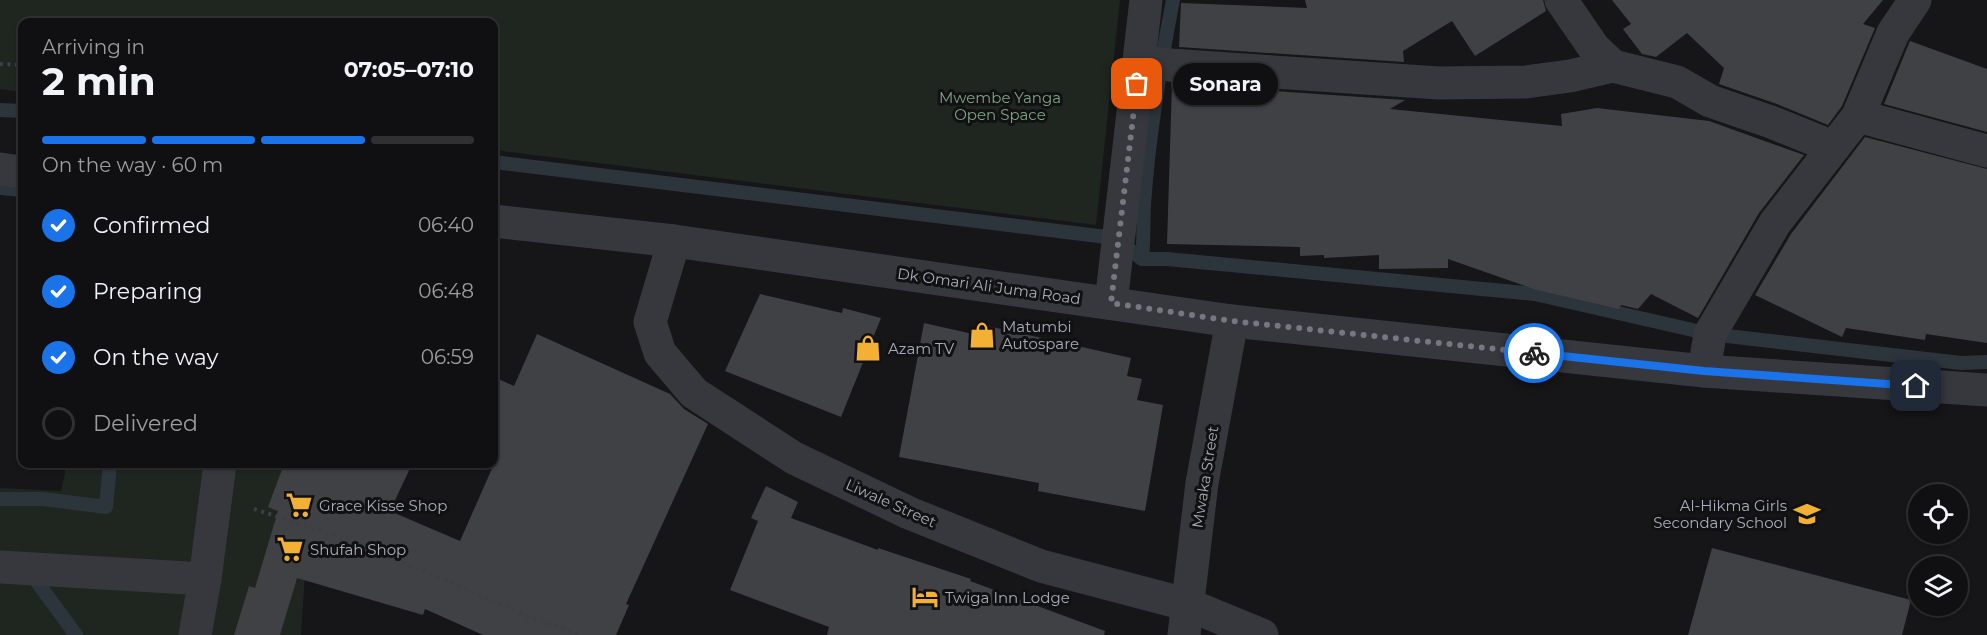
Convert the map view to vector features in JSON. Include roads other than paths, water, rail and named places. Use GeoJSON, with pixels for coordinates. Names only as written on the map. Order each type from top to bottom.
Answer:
{"type":"FeatureCollection","features":[{"type":"Feature","properties":{"kind":"street"},"geometry":{"type":"LineString","coordinates":[[1111,303],[1155,63],[1146,0]]}},
{"type":"Feature","properties":{"kind":"street"},"geometry":{"type":"LineString","coordinates":[[1561,0],[1594,48],[1613,66]]}},
{"type":"Feature","properties":{"kind":"street"},"geometry":{"type":"LineString","coordinates":[[1704,371],[1710,334],[1774,223],[1858,116],[1893,33],[1915,0]]}},
{"type":"Feature","properties":{"kind":"street"},"geometry":{"type":"LineString","coordinates":[[1155,63],[1439,83],[1526,82],[1570,76],[1613,66],[1677,82],[1710,101],[1833,147]]}},
{"type":"Feature","properties":{"kind":"street"},"geometry":{"type":"LineString","coordinates":[[1858,116],[1987,151]]}},
{"type":"Feature","properties":{"kind":"street"},"geometry":{"type":"LineString","coordinates":[[0,169],[18,171]]}},
{"type":"Feature","properties":{"kind":"street","name":"Dk Omari Ali Juma Road"},"geometry":{"type":"LineString","coordinates":[[498,221],[674,241],[1232,321],[1704,371],[1987,390]]}},
{"type":"Feature","properties":{"kind":"street","name":"Liwale Street"},"geometry":{"type":"LineString","coordinates":[[674,241],[650,322],[660,353],[694,393],[794,458],[909,513],[1041,566],[1187,620],[1262,635]]}},
{"type":"Feature","properties":{"kind":"street","name":"Mwaka Street"},"geometry":{"type":"LineString","coordinates":[[1187,620],[1202,483],[1232,321]]}},
{"type":"Feature","properties":{"kind":"street"},"geometry":{"type":"LineString","coordinates":[[195,635],[220,468]]}},
{"type":"Feature","properties":{"kind":"street"},"geometry":{"type":"LineString","coordinates":[[0,567],[205,579]]}},
{"type":"Feature","properties":{"kind":"waterway"},"geometry":{"type":"LineString","coordinates":[[1142,259],[1149,152],[1159,76],[1173,0]]}},
{"type":"Feature","properties":{"kind":"waterway"},"geometry":{"type":"LineString","coordinates":[[0,110],[18,111]]}},
{"type":"Feature","properties":{"kind":"waterway"},"geometry":{"type":"LineString","coordinates":[[498,162],[1115,238],[1142,259],[1167,259],[1535,294],[1710,334],[1961,363],[1987,362]]}},
{"type":"Feature","properties":{"kind":"waterway"},"geometry":{"type":"LineString","coordinates":[[0,188],[18,190]]}},
{"type":"Feature","properties":{"kind":"waterway"},"geometry":{"type":"LineString","coordinates":[[0,499],[43,499],[106,507],[110,468]]}},
{"type":"Feature","properties":{"kind":"waterway"},"geometry":{"type":"LineString","coordinates":[[27,575],[32,575],[76,635]]}},
{"type":"Feature","properties":{"kind":"place","name":"Sonara"},"geometry":{"type":"Point","coordinates":[1137,84]}},
{"type":"Feature","properties":{"kind":"place","name":"Matumbi Autospare"},"geometry":{"type":"Point","coordinates":[982,335]}},
{"type":"Feature","properties":{"kind":"place","name":"Azam TV"},"geometry":{"type":"Point","coordinates":[868,348]}},
{"type":"Feature","properties":{"kind":"place","name":"Grace Kisse Shop"},"geometry":{"type":"Point","coordinates":[299,505]}},
{"type":"Feature","properties":{"kind":"place","name":"Al-Hikma Girls Secondary School"},"geometry":{"type":"Point","coordinates":[1807,514]}},
{"type":"Feature","properties":{"kind":"place","name":"Shufah Shop"},"geometry":{"type":"Point","coordinates":[290,549]}},
{"type":"Feature","properties":{"kind":"place","name":"Twiga Inn Lodge"},"geometry":{"type":"Point","coordinates":[925,597]}},
{"type":"Feature","properties":{"kind":"park label","name":"Mwembe Yanga Open Space"},"geometry":{"type":"Point","coordinates":[1000,106]}}]}
